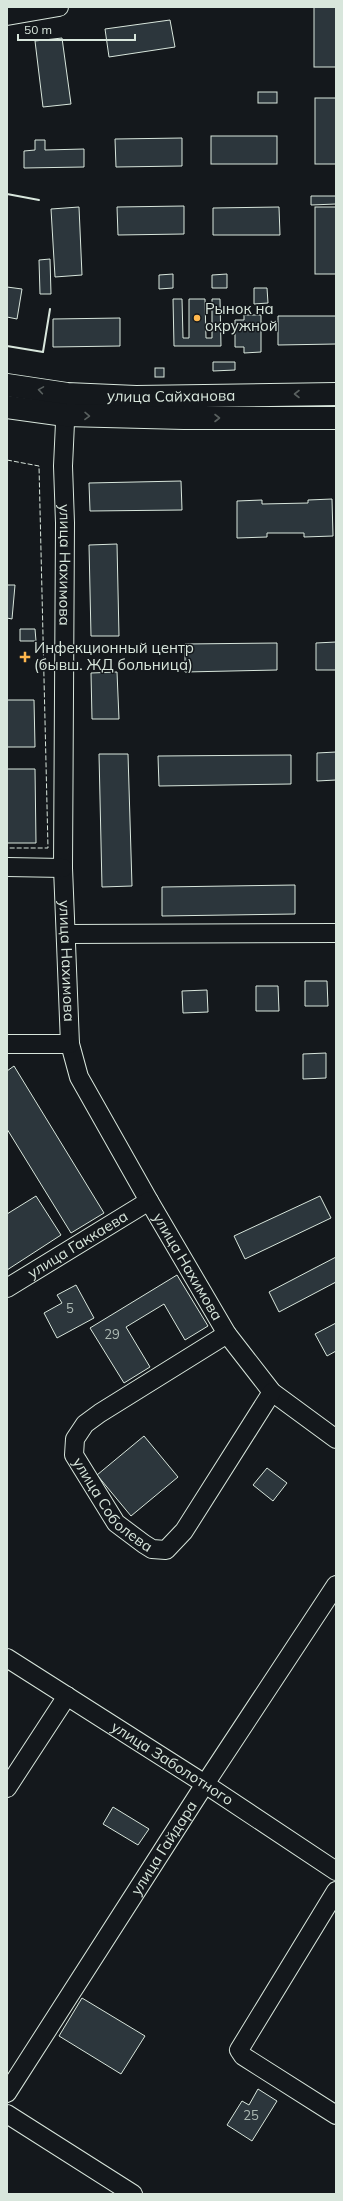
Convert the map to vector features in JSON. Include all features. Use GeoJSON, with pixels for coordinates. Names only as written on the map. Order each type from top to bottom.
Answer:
{"type":"FeatureCollection","features":[{"type":"Feature","properties":{"kind":"main road","name":"улица Сайханова"},"geometry":{"type":"LineString","coordinates":[[7,385],[67,394],[136,397],[336,394]]}},
{"type":"Feature","properties":{"kind":"main road"},"geometry":{"type":"LineString","coordinates":[[7,407],[65,415],[184,418],[336,418]]}},
{"type":"Feature","properties":{"kind":"street"},"geometry":{"type":"LineString","coordinates":[[7,16],[59,7]]}},
{"type":"Feature","properties":{"kind":"street","name":"улица Нахимова"},"geometry":{"type":"LineString","coordinates":[[67,394],[62,466],[65,523],[64,868],[70,1044],[79,1076],[149,1201],[227,1334],[272,1392],[336,1440]]}},
{"type":"Feature","properties":{"kind":"street"},"geometry":{"type":"LineString","coordinates":[[7,867],[64,868]]}},
{"type":"Feature","properties":{"kind":"street"},"geometry":{"type":"LineString","coordinates":[[67,934],[336,933]]}},
{"type":"Feature","properties":{"kind":"street"},"geometry":{"type":"LineString","coordinates":[[7,1044],[70,1044]]}},
{"type":"Feature","properties":{"kind":"street","name":"улица Гаккаева"},"geometry":{"type":"LineString","coordinates":[[7,1288],[149,1201]]}},
{"type":"Feature","properties":{"kind":"street","name":"улица Соболева"},"geometry":{"type":"LineString","coordinates":[[227,1334],[100,1413],[86,1424],[75,1439],[74,1456],[116,1523],[152,1549],[166,1550],[184,1530],[272,1392]]}},
{"type":"Feature","properties":{"kind":"street","name":"улица Гайдара"},"geometry":{"type":"LineString","coordinates":[[7,2093],[205,1784],[336,1584]]}},
{"type":"Feature","properties":{"kind":"street","name":"улица Заболотного"},"geometry":{"type":"LineString","coordinates":[[7,1658],[205,1784],[336,1871]]}},
{"type":"Feature","properties":{"kind":"street"},"geometry":{"type":"LineString","coordinates":[[7,1788],[67,1696]]}},
{"type":"Feature","properties":{"kind":"street"},"geometry":{"type":"LineString","coordinates":[[336,1891],[239,2050],[243,2056],[336,2115]]}},
{"type":"Feature","properties":{"kind":"street"},"geometry":{"type":"LineString","coordinates":[[7,2114],[133,2194]]}},
{"type":"Feature","properties":{"kind":"building"},"geometry":{"type":"Polygon","coordinates":[[[314,7],[336,7],[336,67],[314,67],[314,7]]]}},
{"type":"Feature","properties":{"kind":"building"},"geometry":{"type":"Polygon","coordinates":[[[170,20],[175,47],[109,57],[105,29],[170,20]]]}},
{"type":"Feature","properties":{"kind":"building"},"geometry":{"type":"Polygon","coordinates":[[[62,38],[71,104],[43,107],[35,41],[62,38]]]}},
{"type":"Feature","properties":{"kind":"building"},"geometry":{"type":"Polygon","coordinates":[[[258,92],[277,92],[277,103],[258,103],[258,92]]]}},
{"type":"Feature","properties":{"kind":"building"},"geometry":{"type":"Polygon","coordinates":[[[315,98],[336,98],[336,164],[315,164],[315,98]]]}},
{"type":"Feature","properties":{"kind":"building"},"geometry":{"type":"Polygon","coordinates":[[[211,136],[277,136],[277,164],[211,164],[211,136]]]}},
{"type":"Feature","properties":{"kind":"building"},"geometry":{"type":"Polygon","coordinates":[[[182,138],[182,166],[116,167],[115,139],[182,138]]]}},
{"type":"Feature","properties":{"kind":"building"},"geometry":{"type":"Polygon","coordinates":[[[35,140],[45,140],[45,150],[84,149],[84,167],[24,168],[24,151],[35,150],[35,140]]]}},
{"type":"Feature","properties":{"kind":"building"},"geometry":{"type":"Polygon","coordinates":[[[311,196],[336,196],[336,204],[311,205],[311,196]]]}},
{"type":"Feature","properties":{"kind":"building"},"geometry":{"type":"Polygon","coordinates":[[[184,206],[184,234],[118,235],[117,207],[184,206]]]}},
{"type":"Feature","properties":{"kind":"building"},"geometry":{"type":"Polygon","coordinates":[[[79,207],[82,275],[55,277],[51,209],[79,207]]]}},
{"type":"Feature","properties":{"kind":"building"},"geometry":{"type":"Polygon","coordinates":[[[279,207],[280,235],[213,235],[213,208],[279,207]]]}},
{"type":"Feature","properties":{"kind":"building"},"geometry":{"type":"Polygon","coordinates":[[[315,207],[336,207],[336,274],[315,274],[315,207]]]}},
{"type":"Feature","properties":{"kind":"building"},"geometry":{"type":"Polygon","coordinates":[[[50,259],[51,294],[40,294],[39,260],[50,259]]]}},
{"type":"Feature","properties":{"kind":"building"},"geometry":{"type":"Polygon","coordinates":[[[173,274],[173,288],[159,289],[159,275],[173,274]]]}},
{"type":"Feature","properties":{"kind":"building"},"geometry":{"type":"Polygon","coordinates":[[[227,274],[227,288],[212,288],[212,275],[227,274]]]}},
{"type":"Feature","properties":{"kind":"building"},"geometry":{"type":"Polygon","coordinates":[[[7,287],[22,289],[17,319],[7,317],[7,287]]]}},
{"type":"Feature","properties":{"kind":"building"},"geometry":{"type":"Polygon","coordinates":[[[254,288],[267,288],[268,303],[254,304],[254,288]]]}},
{"type":"Feature","properties":{"kind":"building","name":"Рынок на окружной"},"geometry":{"type":"Polygon","coordinates":[[[173,299],[182,299],[183,338],[189,338],[189,299],[205,299],[206,338],[212,338],[212,299],[220,299],[221,346],[174,346],[173,299]]]}},
{"type":"Feature","properties":{"kind":"building"},"geometry":{"type":"Polygon","coordinates":[[[244,315],[261,315],[261,352],[244,353],[244,347],[235,347],[235,320],[244,320],[244,315]]]}},
{"type":"Feature","properties":{"kind":"building"},"geometry":{"type":"Polygon","coordinates":[[[278,316],[336,316],[336,344],[278,345],[278,316]]]}},
{"type":"Feature","properties":{"kind":"building"},"geometry":{"type":"Polygon","coordinates":[[[120,318],[120,346],[53,347],[53,319],[120,318]]]}},
{"type":"Feature","properties":{"kind":"building"},"geometry":{"type":"Polygon","coordinates":[[[213,362],[235,362],[235,370],[213,371],[213,362]]]}},
{"type":"Feature","properties":{"kind":"building"},"geometry":{"type":"Polygon","coordinates":[[[155,368],[164,368],[164,377],[155,377],[155,368]]]}},
{"type":"Feature","properties":{"kind":"building"},"geometry":{"type":"Polygon","coordinates":[[[181,481],[182,510],[90,511],[89,483],[181,481]]]}},
{"type":"Feature","properties":{"kind":"building"},"geometry":{"type":"Polygon","coordinates":[[[332,499],[333,536],[304,537],[304,533],[267,533],[267,537],[237,538],[237,501],[262,500],[262,504],[308,503],[308,500],[332,499]]]}},
{"type":"Feature","properties":{"kind":"building"},"geometry":{"type":"Polygon","coordinates":[[[117,544],[119,636],[91,636],[89,545],[117,544]]]}},
{"type":"Feature","properties":{"kind":"building"},"geometry":{"type":"Polygon","coordinates":[[[7,585],[15,585],[12,619],[7,618],[7,585]]]}},
{"type":"Feature","properties":{"kind":"building"},"geometry":{"type":"Polygon","coordinates":[[[20,629],[35,629],[36,641],[20,641],[20,629]]]}},
{"type":"Feature","properties":{"kind":"building"},"geometry":{"type":"Polygon","coordinates":[[[336,642],[336,670],[316,670],[316,643],[336,642]]]}},
{"type":"Feature","properties":{"kind":"building"},"geometry":{"type":"Polygon","coordinates":[[[277,643],[277,670],[185,672],[185,644],[277,643]]]}},
{"type":"Feature","properties":{"kind":"building"},"geometry":{"type":"Polygon","coordinates":[[[117,672],[119,719],[92,719],[91,673],[117,672]]]}},
{"type":"Feature","properties":{"kind":"building"},"geometry":{"type":"Polygon","coordinates":[[[7,700],[34,700],[35,747],[7,747],[7,700]]]}},
{"type":"Feature","properties":{"kind":"building"},"geometry":{"type":"Polygon","coordinates":[[[336,752],[336,780],[317,781],[317,753],[336,752]]]}},
{"type":"Feature","properties":{"kind":"building"},"geometry":{"type":"Polygon","coordinates":[[[99,754],[128,754],[132,886],[102,887],[99,754]]]}},
{"type":"Feature","properties":{"kind":"building"},"geometry":{"type":"Polygon","coordinates":[[[291,755],[291,784],[159,786],[158,756],[291,755]]]}},
{"type":"Feature","properties":{"kind":"building"},"geometry":{"type":"Polygon","coordinates":[[[7,769],[35,769],[36,843],[7,843],[7,769]]]}},
{"type":"Feature","properties":{"kind":"building"},"geometry":{"type":"Polygon","coordinates":[[[295,885],[295,914],[162,916],[162,887],[295,885]]]}},
{"type":"Feature","properties":{"kind":"building"},"geometry":{"type":"Polygon","coordinates":[[[305,981],[327,981],[328,1006],[305,1006],[305,981]]]}},
{"type":"Feature","properties":{"kind":"building"},"geometry":{"type":"Polygon","coordinates":[[[256,986],[278,986],[279,1011],[256,1011],[256,986]]]}},
{"type":"Feature","properties":{"kind":"building"},"geometry":{"type":"Polygon","coordinates":[[[207,990],[208,1012],[183,1013],[182,991],[207,990]]]}},
{"type":"Feature","properties":{"kind":"building"},"geometry":{"type":"Polygon","coordinates":[[[326,1053],[326,1078],[303,1079],[303,1054],[326,1053]]]}},
{"type":"Feature","properties":{"kind":"building"},"geometry":{"type":"Polygon","coordinates":[[[14,1066],[104,1213],[71,1233],[7,1129],[7,1071],[14,1066]]]}},
{"type":"Feature","properties":{"kind":"building"},"geometry":{"type":"Polygon","coordinates":[[[36,1196],[61,1235],[7,1270],[7,1214],[36,1196]]]}},
{"type":"Feature","properties":{"kind":"building"},"geometry":{"type":"Polygon","coordinates":[[[320,1196],[331,1218],[245,1259],[234,1236],[320,1196]]]}},
{"type":"Feature","properties":{"kind":"building"},"geometry":{"type":"Polygon","coordinates":[[[336,1257],[336,1282],[279,1312],[269,1292],[336,1257]]]}},
{"type":"Feature","properties":{"kind":"building"},"geometry":{"type":"Polygon","coordinates":[[[177,1275],[208,1326],[185,1340],[164,1304],[126,1327],[150,1367],[124,1383],[90,1328],[177,1275]]]}},
{"type":"Feature","properties":{"kind":"building"},"geometry":{"type":"Polygon","coordinates":[[[76,1285],[94,1318],[57,1338],[44,1313],[62,1303],[57,1295],[76,1285]]]}},
{"type":"Feature","properties":{"kind":"building"},"geometry":{"type":"Polygon","coordinates":[[[336,1323],[336,1351],[327,1356],[315,1334],[336,1323]]]}},
{"type":"Feature","properties":{"kind":"building"},"geometry":{"type":"Polygon","coordinates":[[[144,1436],[178,1477],[131,1516],[97,1475],[144,1436]]]}},
{"type":"Feature","properties":{"kind":"building"},"geometry":{"type":"Polygon","coordinates":[[[267,1468],[287,1483],[273,1501],[253,1485],[267,1468]]]}},
{"type":"Feature","properties":{"kind":"building"},"geometry":{"type":"Polygon","coordinates":[[[113,1807],[149,1829],[138,1845],[103,1824],[113,1807]]]}},
{"type":"Feature","properties":{"kind":"building"},"geometry":{"type":"Polygon","coordinates":[[[82,1998],[145,2036],[121,2074],[59,2036],[82,1998]]]}},
{"type":"Feature","properties":{"kind":"building"},"geometry":{"type":"Polygon","coordinates":[[[258,2089],[277,2101],[252,2141],[227,2125],[242,2101],[249,2105],[258,2089]]]}},
{"type":"Feature","properties":{"kind":"fence"},"geometry":{"type":"LineString","coordinates":[[7,460],[39,466],[48,848],[7,848]]}},
{"type":"Feature","properties":{"kind":"wall"},"geometry":{"type":"LineString","coordinates":[[7,194],[39,200]]}},
{"type":"Feature","properties":{"kind":"wall"},"geometry":{"type":"LineString","coordinates":[[7,346],[43,352],[50,309]]}},
{"type":"Feature","properties":{"kind":"place","name":"Рынок на окружной"},"geometry":{"type":"Point","coordinates":[197,318]}},
{"type":"Feature","properties":{"kind":"place","name":"Инфекционный центр (бывш. ЖД больница)"},"geometry":{"type":"Point","coordinates":[25,657]}}]}
